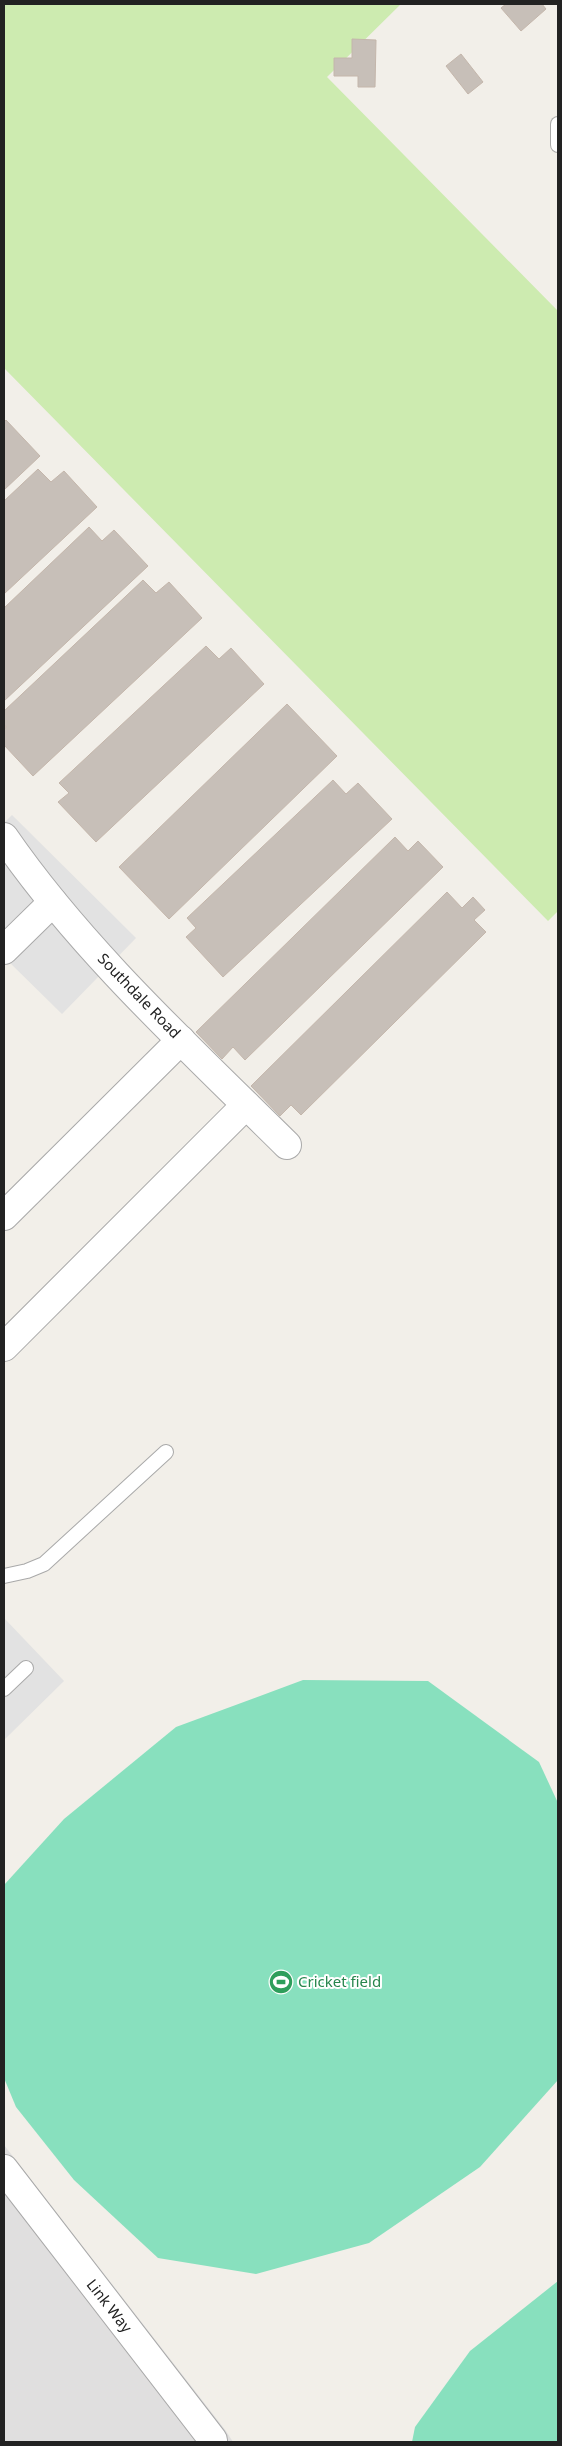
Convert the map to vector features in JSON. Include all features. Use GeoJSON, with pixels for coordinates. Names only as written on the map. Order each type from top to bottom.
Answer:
{"type":"FeatureCollection","features":[{"type":"Feature","properties":{"kind":"street","name":"Southdale Road"},"geometry":{"type":"LineString","coordinates":[[4,837],[53,902],[88,943],[181,1040],[287,1145]]}},
{"type":"Feature","properties":{"kind":"street"},"geometry":{"type":"LineString","coordinates":[[4,950],[53,902]]}},
{"type":"Feature","properties":{"kind":"street"},"geometry":{"type":"LineString","coordinates":[[4,1216],[181,1040]]}},
{"type":"Feature","properties":{"kind":"street"},"geometry":{"type":"LineString","coordinates":[[4,1347],[246,1105]]}},
{"type":"Feature","properties":{"kind":"street","name":"Link Way"},"geometry":{"type":"LineString","coordinates":[[4,2169],[212,2442]]}},
{"type":"Feature","properties":{"kind":"lane"},"geometry":{"type":"LineString","coordinates":[[558,124],[558,145]]}},
{"type":"Feature","properties":{"kind":"lane"},"geometry":{"type":"LineString","coordinates":[[4,1576],[27,1572],[44,1564],[166,1452]]}},
{"type":"Feature","properties":{"kind":"lane"},"geometry":{"type":"LineString","coordinates":[[4,1689],[26,1668]]}},
{"type":"Feature","properties":{"kind":"shaded area"},"geometry":{"type":"Polygon","coordinates":[[[12,815],[136,938],[62,1014],[4,957],[4,823],[12,815]]]}},
{"type":"Feature","properties":{"kind":"shaded area"},"geometry":{"type":"Polygon","coordinates":[[[4,1618],[64,1681],[4,1740],[4,1618]]]}},
{"type":"Feature","properties":{"kind":"shaded area"},"geometry":{"type":"Polygon","coordinates":[[[4,2145],[226,2431],[233,2442],[4,2442],[4,2145]]]}},
{"type":"Feature","properties":{"kind":"green space"},"geometry":{"type":"Polygon","coordinates":[[[4,4],[401,4],[327,77],[558,311],[558,911],[548,921],[4,368],[4,4]]]}},
{"type":"Feature","properties":{"kind":"green space","name":"Cricket field"},"geometry":{"type":"Polygon","coordinates":[[[303,1680],[428,1681],[539,1762],[558,1803],[558,2080],[480,2167],[369,2243],[256,2274],[158,2258],[74,2180],[16,2107],[4,2078],[4,1885],[64,1819],[176,1727],[303,1680]]]}},
{"type":"Feature","properties":{"kind":"green space"},"geometry":{"type":"Polygon","coordinates":[[[558,2281],[558,2442],[412,2442],[415,2427],[470,2351],[558,2281]]]}},
{"type":"Feature","properties":{"kind":"building"},"geometry":{"type":"Polygon","coordinates":[[[506,4],[542,4],[546,9],[521,31],[501,8],[506,4]]]}},
{"type":"Feature","properties":{"kind":"building"},"geometry":{"type":"Polygon","coordinates":[[[352,39],[376,40],[375,87],[358,87],[358,76],[334,76],[334,58],[352,58],[352,39]]]}},
{"type":"Feature","properties":{"kind":"building"},"geometry":{"type":"Polygon","coordinates":[[[461,54],[483,82],[468,94],[446,66],[461,54]]]}},
{"type":"Feature","properties":{"kind":"building"},"geometry":{"type":"Polygon","coordinates":[[[6,420],[40,456],[4,490],[4,422],[6,420]]]}},
{"type":"Feature","properties":{"kind":"building"},"geometry":{"type":"Polygon","coordinates":[[[38,469],[51,482],[64,471],[97,507],[4,594],[4,501],[38,469]]]}},
{"type":"Feature","properties":{"kind":"building"},"geometry":{"type":"Polygon","coordinates":[[[89,527],[102,541],[114,530],[148,566],[4,701],[4,608],[89,527]]]}},
{"type":"Feature","properties":{"kind":"building"},"geometry":{"type":"Polygon","coordinates":[[[143,580],[156,593],[169,582],[202,618],[33,776],[4,745],[4,730],[6,727],[4,724],[4,711],[143,580]]]}},
{"type":"Feature","properties":{"kind":"building"},"geometry":{"type":"Polygon","coordinates":[[[206,646],[219,659],[231,648],[264,684],[96,842],[58,802],[69,793],[59,783],[206,646]]]}},
{"type":"Feature","properties":{"kind":"building"},"geometry":{"type":"Polygon","coordinates":[[[287,704],[337,756],[169,919],[119,867],[287,704]]]}},
{"type":"Feature","properties":{"kind":"building"},"geometry":{"type":"Polygon","coordinates":[[[333,780],[346,794],[358,783],[392,819],[223,977],[186,937],[196,928],[187,918],[333,780]]]}},
{"type":"Feature","properties":{"kind":"building"},"geometry":{"type":"Polygon","coordinates":[[[395,837],[408,851],[418,841],[443,867],[245,1060],[233,1047],[222,1059],[196,1032],[395,837]]]}},
{"type":"Feature","properties":{"kind":"building"},"geometry":{"type":"Polygon","coordinates":[[[447,892],[462,908],[473,897],[485,910],[474,920],[486,932],[301,1115],[291,1105],[280,1116],[251,1086],[447,892]]]}},
{"type":"Feature","properties":{"kind":"place","name":"Cricket field"},"geometry":{"type":"Point","coordinates":[281,1982]}}]}
